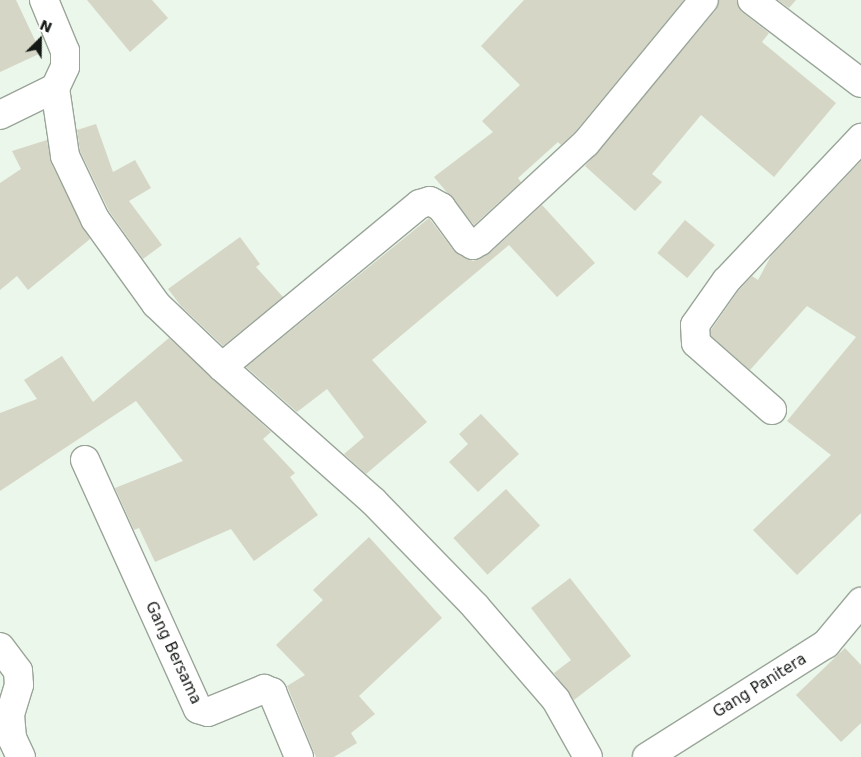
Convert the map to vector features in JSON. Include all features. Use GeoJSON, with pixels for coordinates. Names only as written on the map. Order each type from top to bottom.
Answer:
{"type":"FeatureCollection","features":[{"type":"Feature","properties":{"kind":"street"},"geometry":{"type":"LineString","coordinates":[[44,0],[66,51],[65,67],[55,88],[65,156],[95,219],[156,304],[222,368],[374,502],[475,606],[556,700],[588,757]]}},
{"type":"Feature","properties":{"kind":"street"},"geometry":{"type":"LineString","coordinates":[[222,368],[420,204],[430,201],[441,206],[466,241],[473,245],[480,242],[586,143],[704,0]]}},
{"type":"Feature","properties":{"kind":"street"},"geometry":{"type":"LineString","coordinates":[[752,0],[861,83]]}},
{"type":"Feature","properties":{"kind":"street"},"geometry":{"type":"LineString","coordinates":[[0,115],[55,88]]}},
{"type":"Feature","properties":{"kind":"street"},"geometry":{"type":"LineString","coordinates":[[772,410],[696,343],[695,325],[726,281],[861,138]]}},
{"type":"Feature","properties":{"kind":"street","name":"Gang Bersama"},"geometry":{"type":"LineString","coordinates":[[85,460],[198,709],[208,712],[264,689],[272,692],[299,757]]}},
{"type":"Feature","properties":{"kind":"street","name":"Gang Panitera"},"geometry":{"type":"LineString","coordinates":[[647,757],[826,644],[861,602]]}},
{"type":"Feature","properties":{"kind":"street"},"geometry":{"type":"LineString","coordinates":[[0,647],[18,671],[20,685],[10,715],[12,738],[21,757]]}},
{"type":"Feature","properties":{"kind":"building"},"geometry":{"type":"Polygon","coordinates":[[[0,0],[16,0],[41,53],[0,72],[0,0]]]}},
{"type":"Feature","properties":{"kind":"building"},"geometry":{"type":"Polygon","coordinates":[[[87,0],[152,0],[168,18],[130,52],[87,0]]]}},
{"type":"Feature","properties":{"kind":"building"},"geometry":{"type":"Polygon","coordinates":[[[524,0],[684,0],[575,132],[561,145],[558,142],[518,178],[521,182],[474,225],[434,177],[493,132],[482,121],[520,85],[481,46],[524,0]]]}},
{"type":"Feature","properties":{"kind":"building"},"geometry":{"type":"Polygon","coordinates":[[[719,0],[737,0],[742,12],[769,33],[762,42],[836,103],[774,177],[701,115],[652,174],[662,182],[635,211],[585,166],[716,10],[719,0]]]}},
{"type":"Feature","properties":{"kind":"building"},"geometry":{"type":"Polygon","coordinates":[[[778,0],[796,0],[789,8],[778,0]]]}},
{"type":"Feature","properties":{"kind":"building"},"geometry":{"type":"Polygon","coordinates":[[[96,124],[113,172],[135,160],[151,188],[129,201],[162,245],[143,259],[109,211],[80,151],[77,130],[96,124]]]}},
{"type":"Feature","properties":{"kind":"building"},"geometry":{"type":"Polygon","coordinates":[[[47,140],[51,163],[90,239],[28,290],[17,276],[0,290],[0,183],[21,169],[12,151],[47,140]]]}},
{"type":"Feature","properties":{"kind":"building"},"geometry":{"type":"Polygon","coordinates":[[[861,161],[861,513],[797,575],[753,530],[831,455],[787,421],[856,337],[807,306],[750,370],[711,336],[711,330],[738,291],[752,276],[758,280],[771,256],[861,161]]]}},
{"type":"Feature","properties":{"kind":"building"},"geometry":{"type":"Polygon","coordinates":[[[542,205],[595,263],[557,297],[509,245],[372,360],[427,422],[366,474],[344,454],[364,437],[327,389],[297,412],[246,367],[429,218],[454,251],[473,261],[491,252],[542,205]]]}},
{"type":"Feature","properties":{"kind":"building"},"geometry":{"type":"Polygon","coordinates":[[[685,220],[715,245],[687,278],[657,253],[685,220]]]}},
{"type":"Feature","properties":{"kind":"building"},"geometry":{"type":"Polygon","coordinates":[[[240,237],[260,264],[256,267],[283,297],[223,346],[181,306],[168,289],[240,237]]]}},
{"type":"Feature","properties":{"kind":"building"},"geometry":{"type":"Polygon","coordinates":[[[169,338],[271,432],[263,439],[295,473],[290,477],[318,515],[254,561],[231,529],[155,562],[139,528],[134,530],[115,488],[183,461],[136,401],[0,491],[0,413],[37,399],[24,380],[62,356],[93,402],[169,338]]]}},
{"type":"Feature","properties":{"kind":"building"},"geometry":{"type":"Polygon","coordinates":[[[481,414],[519,454],[478,492],[449,462],[468,444],[459,434],[481,414]]]}},
{"type":"Feature","properties":{"kind":"building"},"geometry":{"type":"Polygon","coordinates":[[[506,489],[540,526],[487,575],[453,538],[506,489]]]}},
{"type":"Feature","properties":{"kind":"building"},"geometry":{"type":"Polygon","coordinates":[[[369,537],[442,618],[359,696],[375,714],[351,733],[357,743],[334,757],[316,757],[287,686],[305,675],[276,645],[323,600],[313,590],[369,537]]]}},
{"type":"Feature","properties":{"kind":"building"},"geometry":{"type":"Polygon","coordinates":[[[570,578],[631,656],[574,700],[554,673],[571,660],[531,608],[570,578]]]}},
{"type":"Feature","properties":{"kind":"building"},"geometry":{"type":"Polygon","coordinates":[[[845,648],[861,665],[861,723],[841,742],[796,695],[845,648]]]}}]}
